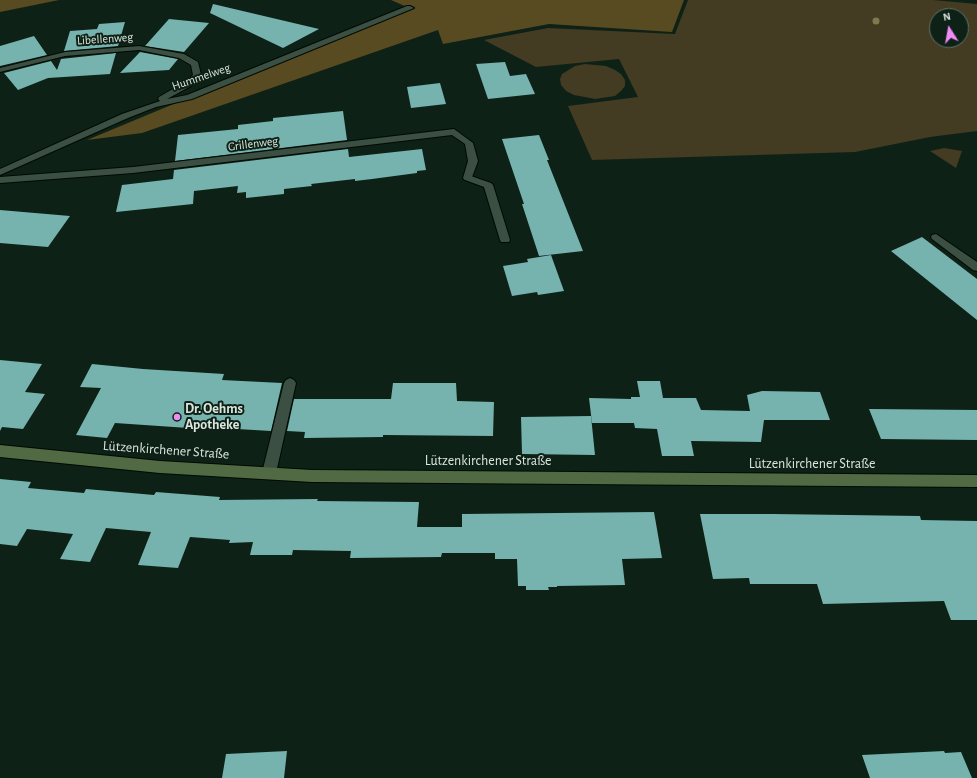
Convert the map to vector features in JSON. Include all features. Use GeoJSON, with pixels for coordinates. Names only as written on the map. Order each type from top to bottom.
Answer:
{"type":"FeatureCollection","features":[{"type":"Feature","properties":{"kind":"main road","name":"Lützenkirchener Straße"},"geometry":{"type":"LineString","coordinates":[[0,451],[160,467],[320,476],[977,481]]}},
{"type":"Feature","properties":{"kind":"street","name":"Hummelweg"},"geometry":{"type":"LineString","coordinates":[[0,172],[153,105],[189,97],[410,8]]}},
{"type":"Feature","properties":{"kind":"street","name":"Libellenweg"},"geometry":{"type":"LineString","coordinates":[[0,70],[65,54],[139,48],[181,56],[195,64],[197,75],[188,84],[153,105]]}},
{"type":"Feature","properties":{"kind":"street","name":"Grillenweg"},"geometry":{"type":"LineString","coordinates":[[0,180],[133,170],[454,132],[469,143],[473,161],[468,178],[488,185],[504,240]]}},
{"type":"Feature","properties":{"kind":"street"},"geometry":{"type":"LineString","coordinates":[[936,236],[977,268]]}},
{"type":"Feature","properties":{"kind":"street"},"geometry":{"type":"LineString","coordinates":[[269,473],[290,383]]}},
{"type":"Feature","properties":{"kind":"shaded area"},"geometry":{"type":"Polygon","coordinates":[[[0,0],[59,0],[0,12],[0,0]]]}},
{"type":"Feature","properties":{"kind":"shaded area"},"geometry":{"type":"Polygon","coordinates":[[[391,0],[684,0],[672,32],[549,24],[443,44],[438,30],[142,133],[87,140],[407,7],[391,0]]]}},
{"type":"Feature","properties":{"kind":"shaded area"},"geometry":{"type":"Polygon","coordinates":[[[688,0],[933,0],[977,4],[977,131],[930,137],[855,152],[592,160],[568,106],[638,97],[619,59],[536,67],[484,40],[548,28],[675,34],[688,0]]]}},
{"type":"Feature","properties":{"kind":"shaded area"},"geometry":{"type":"Polygon","coordinates":[[[585,64],[606,66],[615,70],[621,74],[625,80],[625,86],[615,96],[595,99],[574,95],[566,91],[561,85],[560,79],[562,74],[575,66],[585,64]]]}},
{"type":"Feature","properties":{"kind":"shaded area"},"geometry":{"type":"Polygon","coordinates":[[[944,148],[962,151],[956,168],[930,151],[944,148]]]}},
{"type":"Feature","properties":{"kind":"building"},"geometry":{"type":"Polygon","coordinates":[[[213,4],[319,29],[283,48],[210,13],[213,4]]]}},
{"type":"Feature","properties":{"kind":"building"},"geometry":{"type":"Polygon","coordinates":[[[169,19],[209,23],[184,52],[145,46],[169,19]]]}},
{"type":"Feature","properties":{"kind":"building"},"geometry":{"type":"Polygon","coordinates":[[[125,22],[118,46],[64,51],[70,31],[97,29],[99,24],[125,22]]]}},
{"type":"Feature","properties":{"kind":"building"},"geometry":{"type":"Polygon","coordinates":[[[34,36],[47,55],[0,66],[0,46],[34,36]]]}},
{"type":"Feature","properties":{"kind":"building"},"geometry":{"type":"Polygon","coordinates":[[[140,52],[178,59],[169,70],[120,73],[140,52]]]}},
{"type":"Feature","properties":{"kind":"building"},"geometry":{"type":"Polygon","coordinates":[[[116,53],[110,74],[48,78],[18,90],[4,73],[51,61],[57,70],[61,59],[116,53]]]}},
{"type":"Feature","properties":{"kind":"building"},"geometry":{"type":"Polygon","coordinates":[[[505,62],[510,76],[526,74],[535,94],[488,99],[476,64],[505,62]]]}},
{"type":"Feature","properties":{"kind":"building"},"geometry":{"type":"Polygon","coordinates":[[[440,83],[446,104],[411,108],[407,87],[440,83]]]}},
{"type":"Feature","properties":{"kind":"building"},"geometry":{"type":"Polygon","coordinates":[[[343,111],[347,140],[175,161],[178,135],[238,129],[238,125],[273,121],[273,118],[343,111]]]}},
{"type":"Feature","properties":{"kind":"building"},"geometry":{"type":"Polygon","coordinates":[[[539,135],[549,160],[547,160],[583,251],[539,256],[522,204],[524,204],[502,139],[539,135]]]}},
{"type":"Feature","properties":{"kind":"building"},"geometry":{"type":"Polygon","coordinates":[[[348,149],[349,157],[422,149],[426,170],[417,171],[417,173],[372,179],[355,181],[355,179],[311,184],[312,186],[284,189],[284,194],[246,198],[246,192],[237,193],[238,186],[194,191],[193,204],[116,212],[122,185],[173,179],[174,170],[348,149]]]}},
{"type":"Feature","properties":{"kind":"building"},"geometry":{"type":"Polygon","coordinates":[[[0,210],[70,216],[48,247],[0,243],[0,210]]]}},
{"type":"Feature","properties":{"kind":"building"},"geometry":{"type":"Polygon","coordinates":[[[922,237],[977,279],[977,320],[891,251],[922,237]]]}},
{"type":"Feature","properties":{"kind":"building"},"geometry":{"type":"Polygon","coordinates":[[[551,255],[564,291],[538,295],[537,292],[512,296],[503,266],[528,262],[527,259],[551,255]]]}},
{"type":"Feature","properties":{"kind":"building"},"geometry":{"type":"Polygon","coordinates":[[[0,360],[42,364],[25,392],[45,394],[23,429],[2,427],[0,431],[0,360]]]}},
{"type":"Feature","properties":{"kind":"building"},"geometry":{"type":"Polygon","coordinates":[[[92,364],[224,374],[222,380],[282,383],[271,431],[203,427],[203,429],[115,423],[107,438],[76,435],[101,388],[80,387],[92,364]]]}},
{"type":"Feature","properties":{"kind":"building"},"geometry":{"type":"Polygon","coordinates":[[[637,381],[660,381],[663,398],[696,398],[701,410],[750,411],[747,395],[762,391],[820,392],[830,420],[764,420],[761,442],[691,441],[694,456],[662,456],[657,429],[635,428],[634,423],[592,423],[589,398],[631,399],[631,397],[640,397],[637,381]]]}},
{"type":"Feature","properties":{"kind":"building"},"geometry":{"type":"Polygon","coordinates":[[[393,383],[456,383],[457,401],[494,402],[493,436],[383,435],[383,437],[304,438],[305,432],[287,431],[294,399],[391,399],[393,383]]]}},
{"type":"Feature","properties":{"kind":"building"},"geometry":{"type":"Polygon","coordinates":[[[869,409],[977,410],[977,440],[881,439],[869,409]]]}},
{"type":"Feature","properties":{"kind":"building"},"geometry":{"type":"Polygon","coordinates":[[[591,416],[595,455],[522,454],[521,417],[591,416]]]}},
{"type":"Feature","properties":{"kind":"building"},"geometry":{"type":"Polygon","coordinates":[[[0,479],[31,482],[28,488],[84,493],[86,489],[154,495],[156,492],[220,497],[219,500],[318,499],[317,501],[419,502],[417,527],[462,527],[462,514],[654,512],[662,558],[622,559],[625,585],[557,586],[548,587],[549,590],[526,590],[526,586],[518,586],[517,559],[495,559],[495,553],[442,553],[441,557],[350,558],[351,551],[293,550],[292,555],[250,555],[253,542],[229,543],[230,540],[190,537],[178,568],[138,565],[151,532],[106,528],[90,562],[60,559],[73,534],[27,529],[17,546],[0,544],[0,479]]]}},
{"type":"Feature","properties":{"kind":"building"},"geometry":{"type":"Polygon","coordinates":[[[700,514],[920,516],[921,520],[977,521],[977,620],[951,620],[944,601],[823,604],[817,584],[750,584],[749,578],[713,579],[700,514]]]}},
{"type":"Feature","properties":{"kind":"building"},"geometry":{"type":"Polygon","coordinates":[[[287,751],[284,778],[222,778],[226,754],[287,751]]]}},
{"type":"Feature","properties":{"kind":"building"},"geometry":{"type":"Polygon","coordinates":[[[944,751],[945,753],[961,752],[972,778],[870,778],[862,755],[944,751]]]}},
{"type":"Feature","properties":{"kind":"place","name":"Dr. Oehms Apotheke"},"geometry":{"type":"Point","coordinates":[177,417]}}]}
